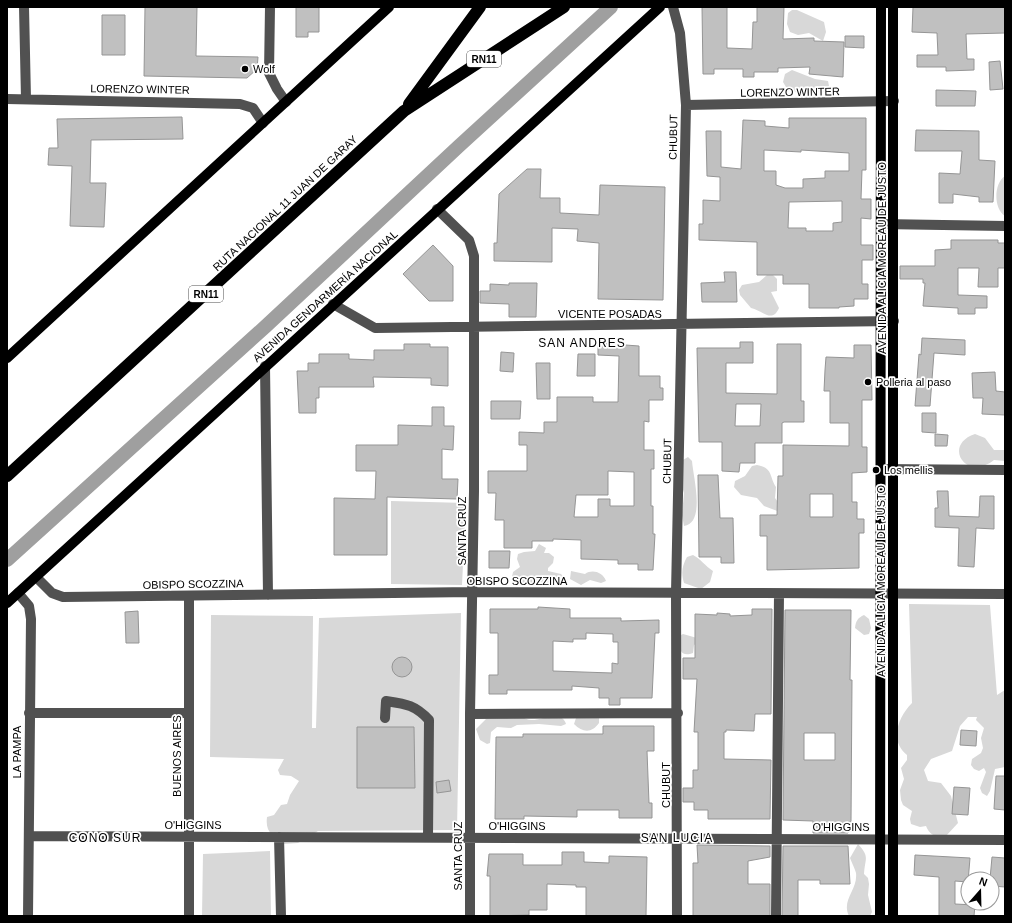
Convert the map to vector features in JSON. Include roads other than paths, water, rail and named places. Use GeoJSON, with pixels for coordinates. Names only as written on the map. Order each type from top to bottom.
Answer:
{"type":"FeatureCollection","features":[{"type":"Feature","properties":{"kind":"highway","name":"RUTA NACIONAL 11 JUAN DE GARAY"},"geometry":{"type":"LineString","coordinates":[[404,111],[480,7]]}},
{"type":"Feature","properties":{"kind":"highway","name":"RUTA NACIONAL 11 JUAN DE GARAY"},"geometry":{"type":"LineString","coordinates":[[7,476],[404,111],[564,7]]}},
{"type":"Feature","properties":{"kind":"main road"},"geometry":{"type":"LineString","coordinates":[[7,358],[389,7]]}},
{"type":"Feature","properties":{"kind":"main road","name":"AVENIDA GENDARMERÍA NACIONAL"},"geometry":{"type":"LineString","coordinates":[[7,603],[660,7]]}},
{"type":"Feature","properties":{"kind":"main road","name":"AVENIDA ALICIA MOREAU DE JUSTO"},"geometry":{"type":"LineString","coordinates":[[880,916],[881,7]]}},
{"type":"Feature","properties":{"kind":"main road","name":"AVENIDA ALICIA MOREAU DE JUSTO"},"geometry":{"type":"LineString","coordinates":[[893,916],[894,7]]}},
{"type":"Feature","properties":{"kind":"street"},"geometry":{"type":"LineString","coordinates":[[24,7],[26,99]]}},
{"type":"Feature","properties":{"kind":"street"},"geometry":{"type":"LineString","coordinates":[[270,7],[269,73],[286,102]]}},
{"type":"Feature","properties":{"kind":"street","name":"CHUBUT"},"geometry":{"type":"LineString","coordinates":[[673,7],[680,33],[686,105],[676,593],[678,713],[677,916]]}},
{"type":"Feature","properties":{"kind":"street","name":"LORENZO WINTER"},"geometry":{"type":"LineString","coordinates":[[7,99],[240,104],[253,108],[263,123]]}},
{"type":"Feature","properties":{"kind":"street","name":"LORENZO WINTER"},"geometry":{"type":"LineString","coordinates":[[686,105],[894,101]]}},
{"type":"Feature","properties":{"kind":"street","name":"SANTA CRUZ"},"geometry":{"type":"LineString","coordinates":[[437,209],[469,240],[474,256],[475,327],[473,592],[470,714],[470,916]]}},
{"type":"Feature","properties":{"kind":"street"},"geometry":{"type":"LineString","coordinates":[[881,224],[1005,226]]}},
{"type":"Feature","properties":{"kind":"street","name":"VICENTE POSADAS"},"geometry":{"type":"LineString","coordinates":[[333,304],[375,328],[894,322]]}},
{"type":"Feature","properties":{"kind":"street"},"geometry":{"type":"LineString","coordinates":[[265,366],[268,595]]}},
{"type":"Feature","properties":{"kind":"street"},"geometry":{"type":"LineString","coordinates":[[880,469],[1005,470]]}},
{"type":"Feature","properties":{"kind":"street","name":"OBISPO SCOZZINA"},"geometry":{"type":"LineString","coordinates":[[36,577],[52,593],[63,597],[189,597],[473,592],[1005,594]]}},
{"type":"Feature","properties":{"kind":"street","name":"LA PAMPA"},"geometry":{"type":"LineString","coordinates":[[18,593],[29,606],[31,619],[28,916]]}},
{"type":"Feature","properties":{"kind":"street"},"geometry":{"type":"LineString","coordinates":[[776,916],[779,594]]}},
{"type":"Feature","properties":{"kind":"street","name":"BUENOS AIRES"},"geometry":{"type":"LineString","coordinates":[[189,597],[189,916]]}},
{"type":"Feature","properties":{"kind":"street"},"geometry":{"type":"LineString","coordinates":[[384,718],[386,700],[409,704],[420,711],[429,720],[428,838]]}},
{"type":"Feature","properties":{"kind":"street"},"geometry":{"type":"LineString","coordinates":[[29,713],[189,713]]}},
{"type":"Feature","properties":{"kind":"street"},"geometry":{"type":"LineString","coordinates":[[470,714],[678,713]]}},
{"type":"Feature","properties":{"kind":"street","name":"O'HIGGINS"},"geometry":{"type":"LineString","coordinates":[[29,836],[1005,840]]}},
{"type":"Feature","properties":{"kind":"street"},"geometry":{"type":"LineString","coordinates":[[280,837],[281,916]]}},
{"type":"Feature","properties":{"kind":"waterway"},"geometry":{"type":"LineString","coordinates":[[7,560],[266,326],[611,7]]}},
{"type":"Feature","properties":{"kind":"place","name":"Wolf"},"geometry":{"type":"Point","coordinates":[245,69]}},
{"type":"Feature","properties":{"kind":"place","name":"Polleria al paso"},"geometry":{"type":"Point","coordinates":[868,382]}},
{"type":"Feature","properties":{"kind":"place","name":"Los mellis"},"geometry":{"type":"Point","coordinates":[876,470]}},
{"type":"Feature","properties":{"kind":"district","name":"SAN ANDRES"},"geometry":{"type":"Point","coordinates":[582,343]}},
{"type":"Feature","properties":{"kind":"district","name":"CONO SUR"},"geometry":{"type":"Point","coordinates":[105,838]}},
{"type":"Feature","properties":{"kind":"district","name":"SAN LUCIA"},"geometry":{"type":"Point","coordinates":[677,838]}}]}
